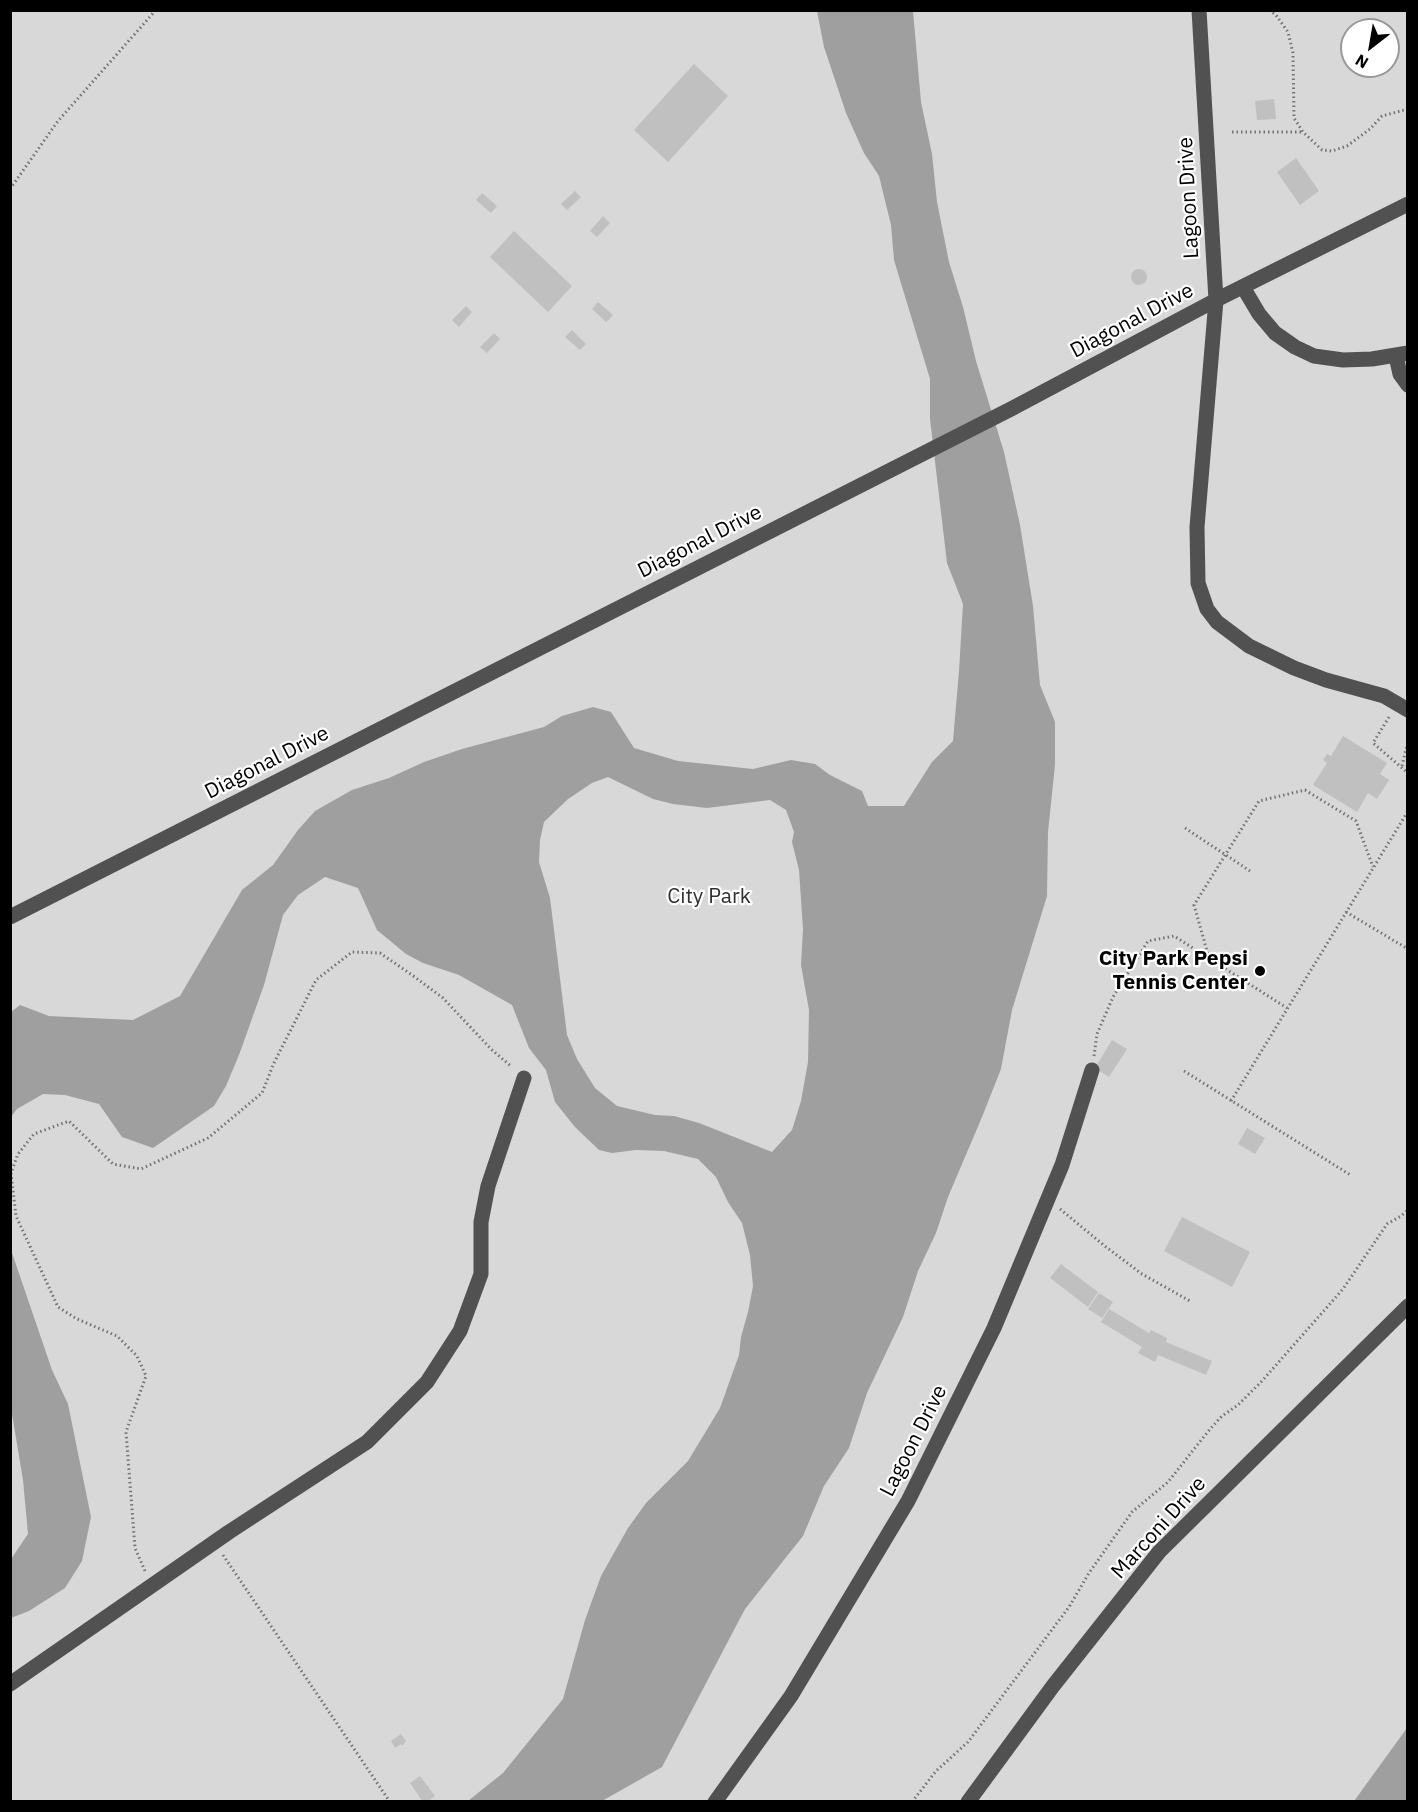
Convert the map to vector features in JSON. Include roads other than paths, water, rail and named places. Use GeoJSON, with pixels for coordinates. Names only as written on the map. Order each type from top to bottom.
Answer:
{"type":"FeatureCollection","features":[{"type":"Feature","properties":{"kind":"street","name":"Lagoon Drive"},"geometry":{"type":"LineString","coordinates":[[1198,10],[1216,300],[1197,527],[1198,583],[1207,609],[1217,622],[1249,646],[1283,663],[1326,680],[1384,696],[1400,710]]}},
{"type":"Feature","properties":{"kind":"street","name":"Diagonal Drive"},"geometry":{"type":"LineString","coordinates":[[10,917],[1011,409],[1216,300],[1407,204]]}},
{"type":"Feature","properties":{"kind":"street"},"geometry":{"type":"LineString","coordinates":[[1243,287],[1275,333],[1295,347],[1314,356],[1343,360],[1402,354],[1400,374],[1407,385]]}},
{"type":"Feature","properties":{"kind":"street","name":"Lagoon Drive"},"geometry":{"type":"LineString","coordinates":[[716,1802],[791,1696],[908,1501],[994,1328],[1062,1165],[1092,1070]]}},
{"type":"Feature","properties":{"kind":"street"},"geometry":{"type":"LineString","coordinates":[[10,1684],[214,1542],[367,1442],[427,1382],[459,1331],[481,1274],[481,1222],[486,1195],[524,1078]]}},
{"type":"Feature","properties":{"kind":"street","name":"Marconi Drive"},"geometry":{"type":"LineString","coordinates":[[968,1802],[1053,1686],[1159,1552],[1407,1306]]}},
{"type":"Feature","properties":{"kind":"place","name":"City Park Pepsi Tennis Center"},"geometry":{"type":"Point","coordinates":[1260,971]}},
{"type":"Feature","properties":{"kind":"park label","name":"City Park"},"geometry":{"type":"Point","coordinates":[709,897]}}]}
